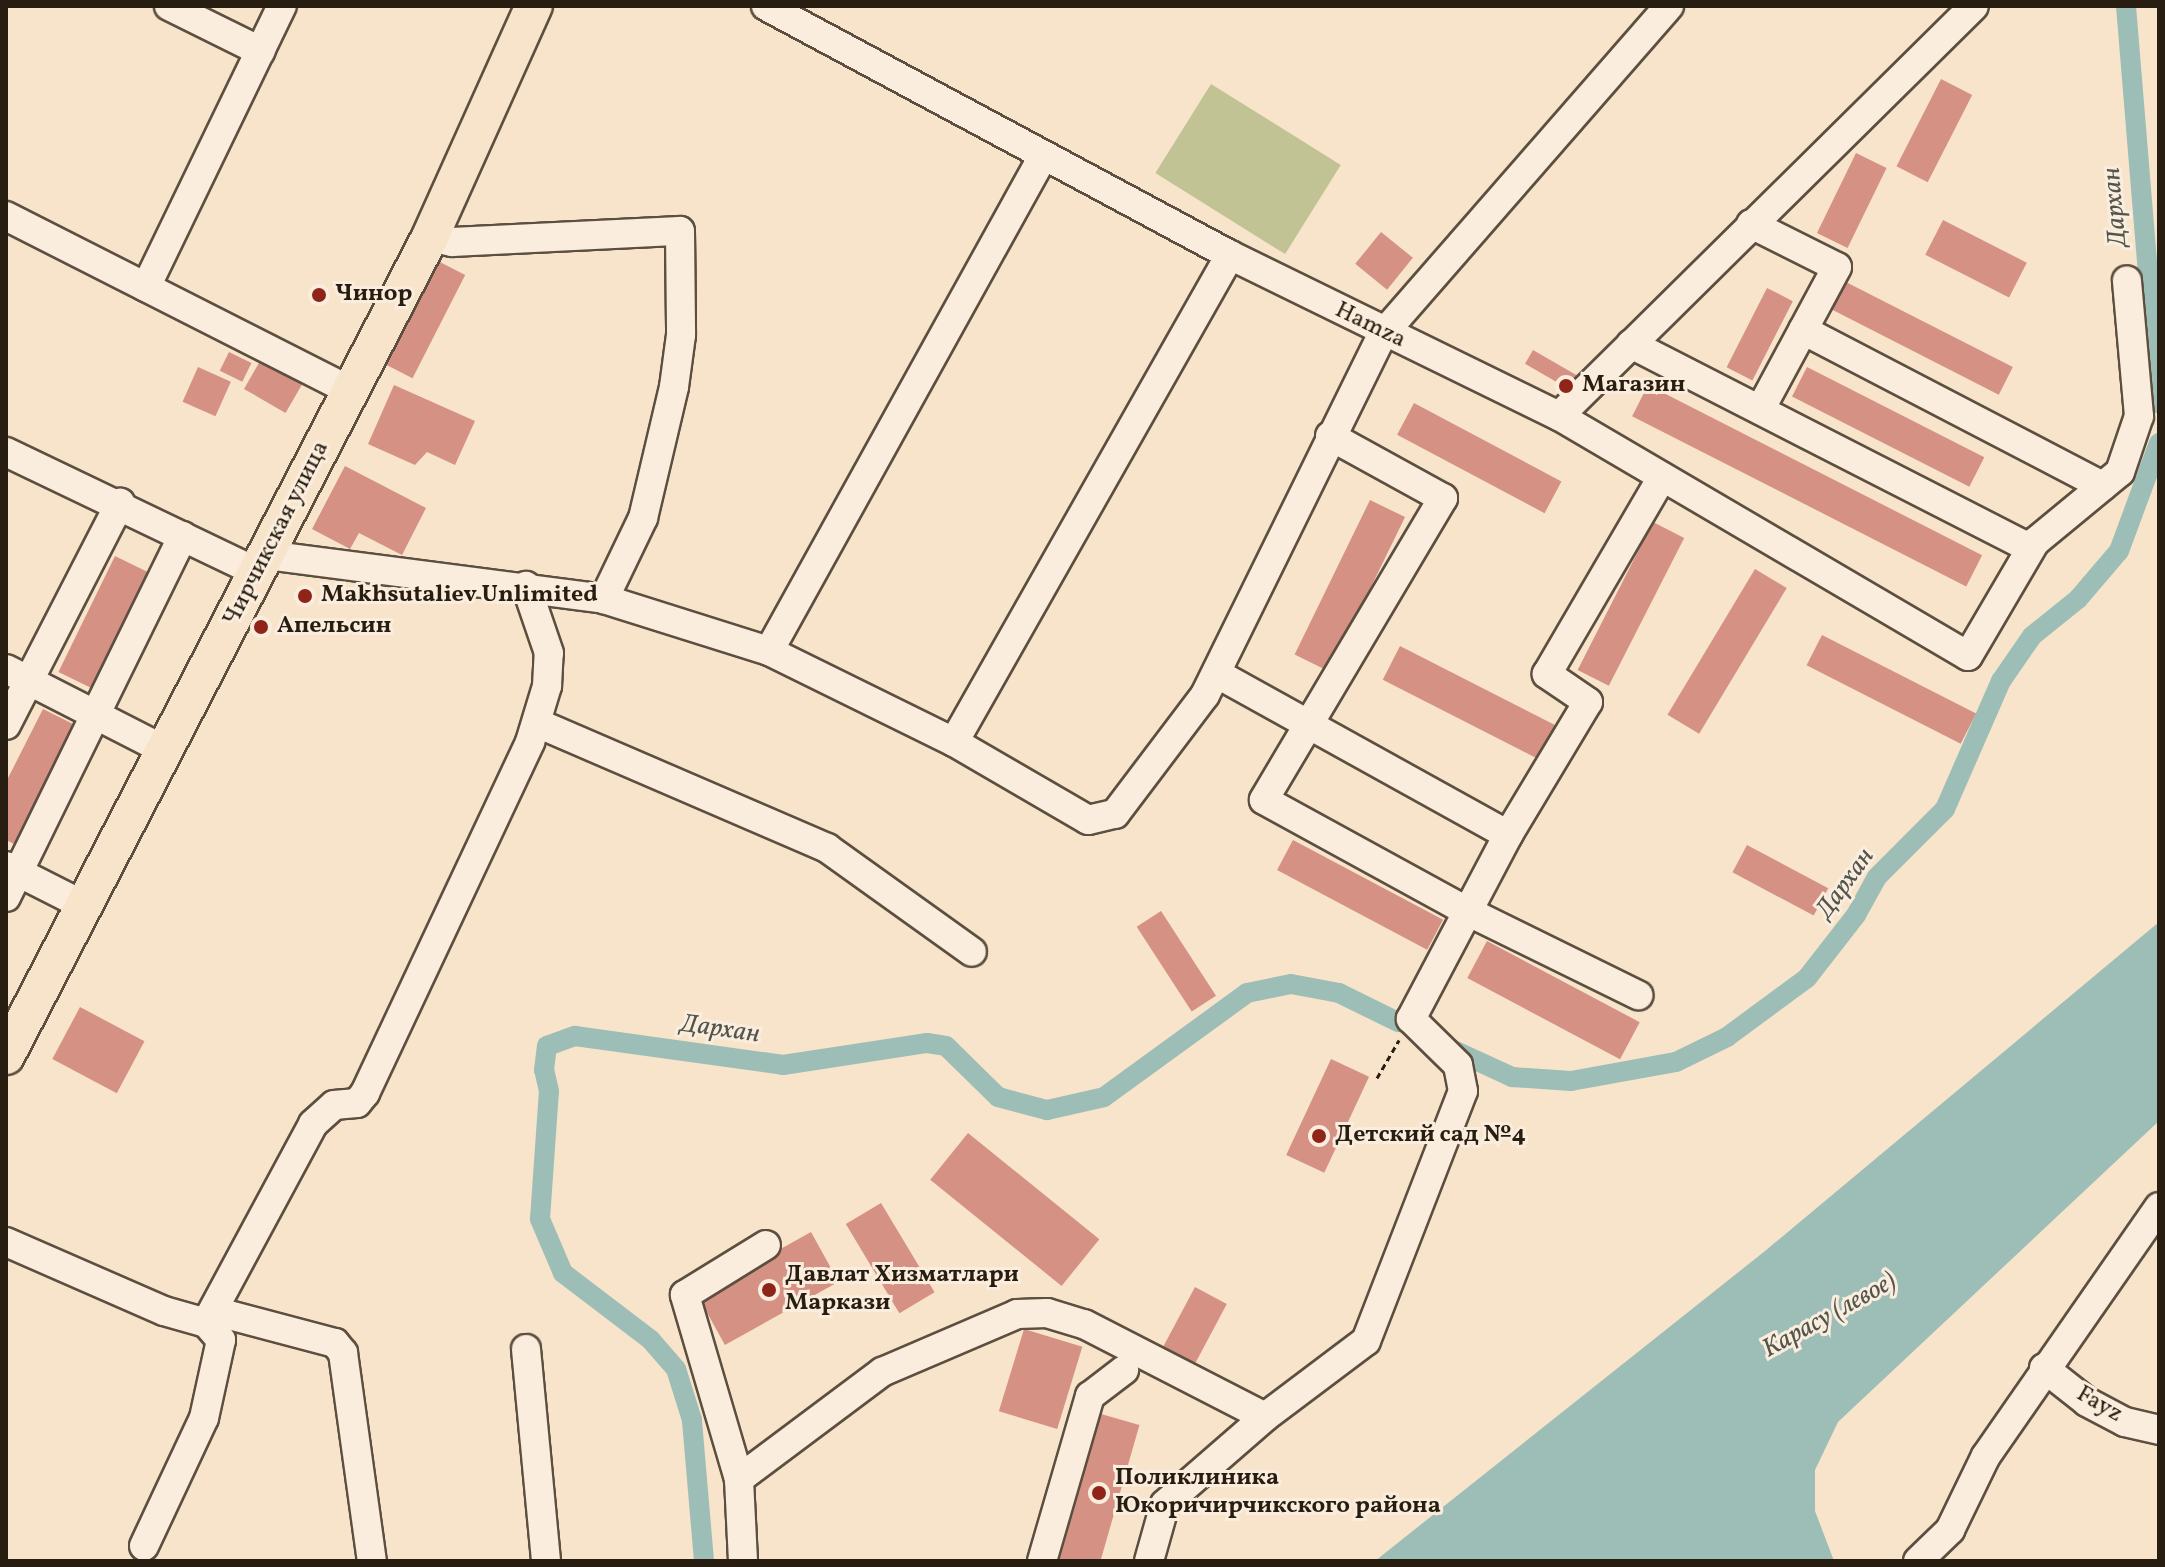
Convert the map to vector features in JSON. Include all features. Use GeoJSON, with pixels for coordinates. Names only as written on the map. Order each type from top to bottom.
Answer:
{"type":"FeatureCollection","features":[{"type":"Feature","properties":{"kind":"main road","name":"Чирчикская улица"},"geometry":{"type":"LineString","coordinates":[[6,1056],[430,237],[534,6]]}},
{"type":"Feature","properties":{"kind":"street"},"geometry":{"type":"LineString","coordinates":[[169,6],[260,51]]}},
{"type":"Feature","properties":{"kind":"street"},"geometry":{"type":"LineString","coordinates":[[146,287],[282,6]]}},
{"type":"Feature","properties":{"kind":"street","name":"Hamza"},"geometry":{"type":"LineString","coordinates":[[766,6],[1042,158],[1383,334],[1559,416],[1968,656],[2035,542],[2103,486]]}},
{"type":"Feature","properties":{"kind":"street"},"geometry":{"type":"LineString","coordinates":[[6,452],[120,503],[183,536],[262,564],[526,586],[604,599],[769,651],[954,742],[1088,820],[1115,814],[1215,677],[1330,436],[1383,334],[1669,6]]}},
{"type":"Feature","properties":{"kind":"street"},"geometry":{"type":"LineString","coordinates":[[1559,416],[1974,6]]}},
{"type":"Feature","properties":{"kind":"street"},"geometry":{"type":"LineString","coordinates":[[769,651],[1042,158]]}},
{"type":"Feature","properties":{"kind":"street"},"geometry":{"type":"LineString","coordinates":[[6,216],[351,391]]}},
{"type":"Feature","properties":{"kind":"street"},"geometry":{"type":"LineString","coordinates":[[1751,224],[1837,267],[1760,410]]}},
{"type":"Feature","properties":{"kind":"street"},"geometry":{"type":"LineString","coordinates":[[430,237],[452,242],[680,231],[681,335],[674,387],[643,518],[604,599]]}},
{"type":"Feature","properties":{"kind":"street"},"geometry":{"type":"LineString","coordinates":[[954,742],[1230,255]]}},
{"type":"Feature","properties":{"kind":"street"},"geometry":{"type":"LineString","coordinates":[[1803,330],[2103,486],[2120,472],[2139,416],[2127,281]]}},
{"type":"Feature","properties":{"kind":"street"},"geometry":{"type":"LineString","coordinates":[[1631,344],[2024,545]]}},
{"type":"Feature","properties":{"kind":"street"},"geometry":{"type":"LineString","coordinates":[[1330,436],[1443,498],[1264,800],[1467,911],[1638,995]]}},
{"type":"Feature","properties":{"kind":"street"},"geometry":{"type":"LineString","coordinates":[[1149,1561],[1165,1504],[1265,1417],[1366,1341],[1463,1091],[1458,1065],[1411,1019],[1508,835],[1588,702],[1547,674],[1662,477]]}},
{"type":"Feature","properties":{"kind":"street"},"geometry":{"type":"LineString","coordinates":[[6,725],[16,674],[120,503]]}},
{"type":"Feature","properties":{"kind":"street"},"geometry":{"type":"LineString","coordinates":[[6,897],[12,869],[95,715],[183,536]]}},
{"type":"Feature","properties":{"kind":"street"},"geometry":{"type":"LineString","coordinates":[[210,1317],[313,1124],[334,1105],[357,1103],[365,1093],[537,723],[549,653],[526,586]]}},
{"type":"Feature","properties":{"kind":"street"},"geometry":{"type":"LineString","coordinates":[[16,674],[164,750]]}},
{"type":"Feature","properties":{"kind":"street"},"geometry":{"type":"LineString","coordinates":[[1215,677],[1508,835]]}},
{"type":"Feature","properties":{"kind":"street"},"geometry":{"type":"LineString","coordinates":[[537,723],[827,848],[972,952]]}},
{"type":"Feature","properties":{"kind":"street"},"geometry":{"type":"LineString","coordinates":[[12,869],[85,906]]}},
{"type":"Feature","properties":{"kind":"street"},"geometry":{"type":"LineString","coordinates":[[1918,1561],[1950,1530],[1986,1456],[2044,1368],[2159,1207]]}},
{"type":"Feature","properties":{"kind":"street"},"geometry":{"type":"LineString","coordinates":[[6,1242],[120,1294],[210,1317],[335,1343],[343,1353],[372,1561]]}},
{"type":"Feature","properties":{"kind":"street"},"geometry":{"type":"LineString","coordinates":[[743,1561],[739,1479],[685,1295],[766,1245]]}},
{"type":"Feature","properties":{"kind":"street"},"geometry":{"type":"LineString","coordinates":[[739,1479],[882,1372],[1017,1314],[1047,1313],[1084,1324],[1265,1417]]}},
{"type":"Feature","properties":{"kind":"street"},"geometry":{"type":"LineString","coordinates":[[144,1546],[204,1418],[221,1340],[210,1317]]}},
{"type":"Feature","properties":{"kind":"street"},"geometry":{"type":"LineString","coordinates":[[526,1349],[546,1561]]}},
{"type":"Feature","properties":{"kind":"street","name":"Fayz"},"geometry":{"type":"LineString","coordinates":[[2044,1368],[2087,1402],[2125,1422],[2159,1430]]}},
{"type":"Feature","properties":{"kind":"street"},"geometry":{"type":"LineString","coordinates":[[1042,1561],[1090,1396],[1124,1370]]}},
{"type":"Feature","properties":{"kind":"path"},"geometry":{"type":"LineString","coordinates":[[1377,1078],[1411,1019]]}},
{"type":"Feature","properties":{"kind":"green space"},"geometry":{"type":"Polygon","coordinates":[[[1211,84],[1341,165],[1285,254],[1155,173],[1211,84]]]}},
{"type":"Feature","properties":{"kind":"water","name":"Карасу (левое)"},"geometry":{"type":"Polygon","coordinates":[[[2159,922],[2159,1121],[1838,1422],[1815,1470],[1815,1511],[1834,1561],[1375,1561],[1765,1251],[2159,922]]]}},
{"type":"Feature","properties":{"kind":"building"},"geometry":{"type":"Polygon","coordinates":[[[1941,79],[1972,95],[1928,182],[1897,166],[1941,79]]]}},
{"type":"Feature","properties":{"kind":"building"},"geometry":{"type":"Polygon","coordinates":[[[1856,153],[1887,168],[1848,248],[1817,233],[1856,153]]]}},
{"type":"Feature","properties":{"kind":"building"},"geometry":{"type":"Polygon","coordinates":[[[1943,220],[2027,263],[2009,297],[1925,255],[1943,220]]]}},
{"type":"Feature","properties":{"kind":"building"},"geometry":{"type":"Polygon","coordinates":[[[1381,232],[1413,258],[1387,290],[1355,264],[1381,232]]]}},
{"type":"Feature","properties":{"kind":"building"},"geometry":{"type":"Polygon","coordinates":[[[434,259],[465,275],[413,378],[381,362],[434,259]]]}},
{"type":"Feature","properties":{"kind":"building"},"geometry":{"type":"Polygon","coordinates":[[[1840,279],[2013,367],[1999,395],[1826,307],[1840,279]]]}},
{"type":"Feature","properties":{"kind":"building"},"geometry":{"type":"Polygon","coordinates":[[[1767,288],[1793,301],[1752,380],[1727,367],[1767,288]]]}},
{"type":"Feature","properties":{"kind":"building"},"geometry":{"type":"Polygon","coordinates":[[[1533,350],[1579,376],[1571,390],[1525,364],[1533,350]]]}},
{"type":"Feature","properties":{"kind":"building"},"geometry":{"type":"Polygon","coordinates":[[[229,352],[251,363],[242,382],[220,371],[229,352]]]}},
{"type":"Feature","properties":{"kind":"building"},"geometry":{"type":"Polygon","coordinates":[[[263,356],[305,380],[286,413],[244,389],[263,356]]]}},
{"type":"Feature","properties":{"kind":"building"},"geometry":{"type":"Polygon","coordinates":[[[198,367],[231,382],[215,416],[183,402],[198,367]]]}},
{"type":"Feature","properties":{"kind":"building"},"geometry":{"type":"Polygon","coordinates":[[[1807,367],[1984,457],[1969,487],[1792,396],[1807,367]]]}},
{"type":"Feature","properties":{"kind":"building"},"geometry":{"type":"Polygon","coordinates":[[[394,385],[475,421],[455,465],[427,452],[415,465],[368,444],[394,385]]]}},
{"type":"Feature","properties":{"kind":"building"},"geometry":{"type":"Polygon","coordinates":[[[1648,385],[1982,555],[1966,586],[1632,416],[1648,385]]]}},
{"type":"Feature","properties":{"kind":"building"},"geometry":{"type":"Polygon","coordinates":[[[1414,403],[1561,481],[1545,513],[1397,435],[1414,403]]]}},
{"type":"Feature","properties":{"kind":"building"},"geometry":{"type":"Polygon","coordinates":[[[345,466],[426,508],[402,555],[359,533],[350,549],[312,529],[345,466]]]}},
{"type":"Feature","properties":{"kind":"building"},"geometry":{"type":"Polygon","coordinates":[[[1370,500],[1405,517],[1330,672],[1295,655],[1370,500]]]}},
{"type":"Feature","properties":{"kind":"building"},"geometry":{"type":"Polygon","coordinates":[[[1653,522],[1684,538],[1609,686],[1578,670],[1653,522]]]}},
{"type":"Feature","properties":{"kind":"building"},"geometry":{"type":"Polygon","coordinates":[[[115,556],[148,572],[92,688],[58,672],[115,556]]]}},
{"type":"Feature","properties":{"kind":"building"},"geometry":{"type":"Polygon","coordinates":[[[1755,569],[1787,588],[1699,734],[1667,715],[1755,569]]]}},
{"type":"Feature","properties":{"kind":"building"},"geometry":{"type":"Polygon","coordinates":[[[1822,635],[1976,714],[1961,744],[1807,665],[1822,635]]]}},
{"type":"Feature","properties":{"kind":"building"},"geometry":{"type":"Polygon","coordinates":[[[1400,646],[1556,725],[1539,759],[1383,680],[1400,646]]]}},
{"type":"Feature","properties":{"kind":"building"},"geometry":{"type":"Polygon","coordinates":[[[43,709],[79,727],[18,846],[6,840],[6,782],[43,709]]]}},
{"type":"Feature","properties":{"kind":"building"},"geometry":{"type":"Polygon","coordinates":[[[1293,840],[1443,920],[1427,950],[1277,870],[1293,840]]]}},
{"type":"Feature","properties":{"kind":"building"},"geometry":{"type":"Polygon","coordinates":[[[1747,845],[1828,888],[1814,916],[1732,872],[1747,845]]]}},
{"type":"Feature","properties":{"kind":"building"},"geometry":{"type":"Polygon","coordinates":[[[1161,911],[1216,996],[1192,1012],[1137,927],[1161,911]]]}},
{"type":"Feature","properties":{"kind":"building"},"geometry":{"type":"Polygon","coordinates":[[[1487,941],[1640,1022],[1620,1059],[1467,978],[1487,941]]]}},
{"type":"Feature","properties":{"kind":"building"},"geometry":{"type":"Polygon","coordinates":[[[80,1007],[144,1041],[117,1093],[52,1059],[80,1007]]]}},
{"type":"Feature","properties":{"kind":"building"},"geometry":{"type":"Polygon","coordinates":[[[1331,1059],[1369,1077],[1324,1173],[1286,1155],[1331,1059]]]}},
{"type":"Feature","properties":{"kind":"building"},"geometry":{"type":"Polygon","coordinates":[[[968,1133],[1099,1239],[1062,1286],[930,1180],[968,1133]]]}},
{"type":"Feature","properties":{"kind":"building"},"geometry":{"type":"Polygon","coordinates":[[[881,1203],[935,1292],[899,1313],[846,1224],[881,1203]]]}},
{"type":"Feature","properties":{"kind":"building","name":"Давлат Хизматлари Маркази"},"geometry":{"type":"Polygon","coordinates":[[[811,1232],[839,1282],[725,1345],[697,1295],[811,1232]]]}},
{"type":"Feature","properties":{"kind":"building"},"geometry":{"type":"Polygon","coordinates":[[[1195,1287],[1227,1304],[1193,1367],[1161,1351],[1195,1287]]]}},
{"type":"Feature","properties":{"kind":"building"},"geometry":{"type":"Polygon","coordinates":[[[1024,1329],[1082,1347],[1057,1429],[999,1411],[1024,1329]]]}},
{"type":"Feature","properties":{"kind":"building","name":"Поликлиника Юкоричирчикского района"},"geometry":{"type":"Polygon","coordinates":[[[1101,1414],[1139,1425],[1100,1561],[1059,1561],[1101,1414]]]}},
{"type":"Feature","properties":{"kind":"waterway","name":"Дархан"},"geometry":{"type":"LineString","coordinates":[[2126,6],[2159,404]]}},
{"type":"Feature","properties":{"kind":"waterway","name":"Дархан"},"geometry":{"type":"LineString","coordinates":[[1447,1047],[1512,1077],[1571,1081],[1676,1062],[1727,1037],[1807,978],[1856,915],[1877,877],[1945,809],[2001,681],[2032,636],[2078,599],[2119,551],[2159,443]]}},
{"type":"Feature","properties":{"kind":"waterway","name":"Дархан"},"geometry":{"type":"LineString","coordinates":[[704,1561],[692,1420],[676,1369],[651,1340],[563,1273],[540,1219],[549,1091],[544,1070],[547,1046],[575,1036],[783,1065],[927,1043],[946,1046],[998,1097],[1047,1110],[1104,1097],[1247,993],[1291,984],[1339,993],[1398,1022]]}},
{"type":"Feature","properties":{"kind":"place","name":"Чинор"},"geometry":{"type":"Point","coordinates":[319,295]}},
{"type":"Feature","properties":{"kind":"place","name":"Магазин"},"geometry":{"type":"Point","coordinates":[1566,386]}},
{"type":"Feature","properties":{"kind":"place","name":"Makhsutaliev Unlimited"},"geometry":{"type":"Point","coordinates":[305,596]}},
{"type":"Feature","properties":{"kind":"place","name":"Апельсин"},"geometry":{"type":"Point","coordinates":[261,627]}},
{"type":"Feature","properties":{"kind":"place","name":"Детский сад №4"},"geometry":{"type":"Point","coordinates":[1319,1136]}},
{"type":"Feature","properties":{"kind":"place","name":"Давлат Хизматлари Маркази"},"geometry":{"type":"Point","coordinates":[769,1290]}},
{"type":"Feature","properties":{"kind":"place","name":"Поликлиника Юкоричирчикского района"},"geometry":{"type":"Point","coordinates":[1099,1493]}}]}
